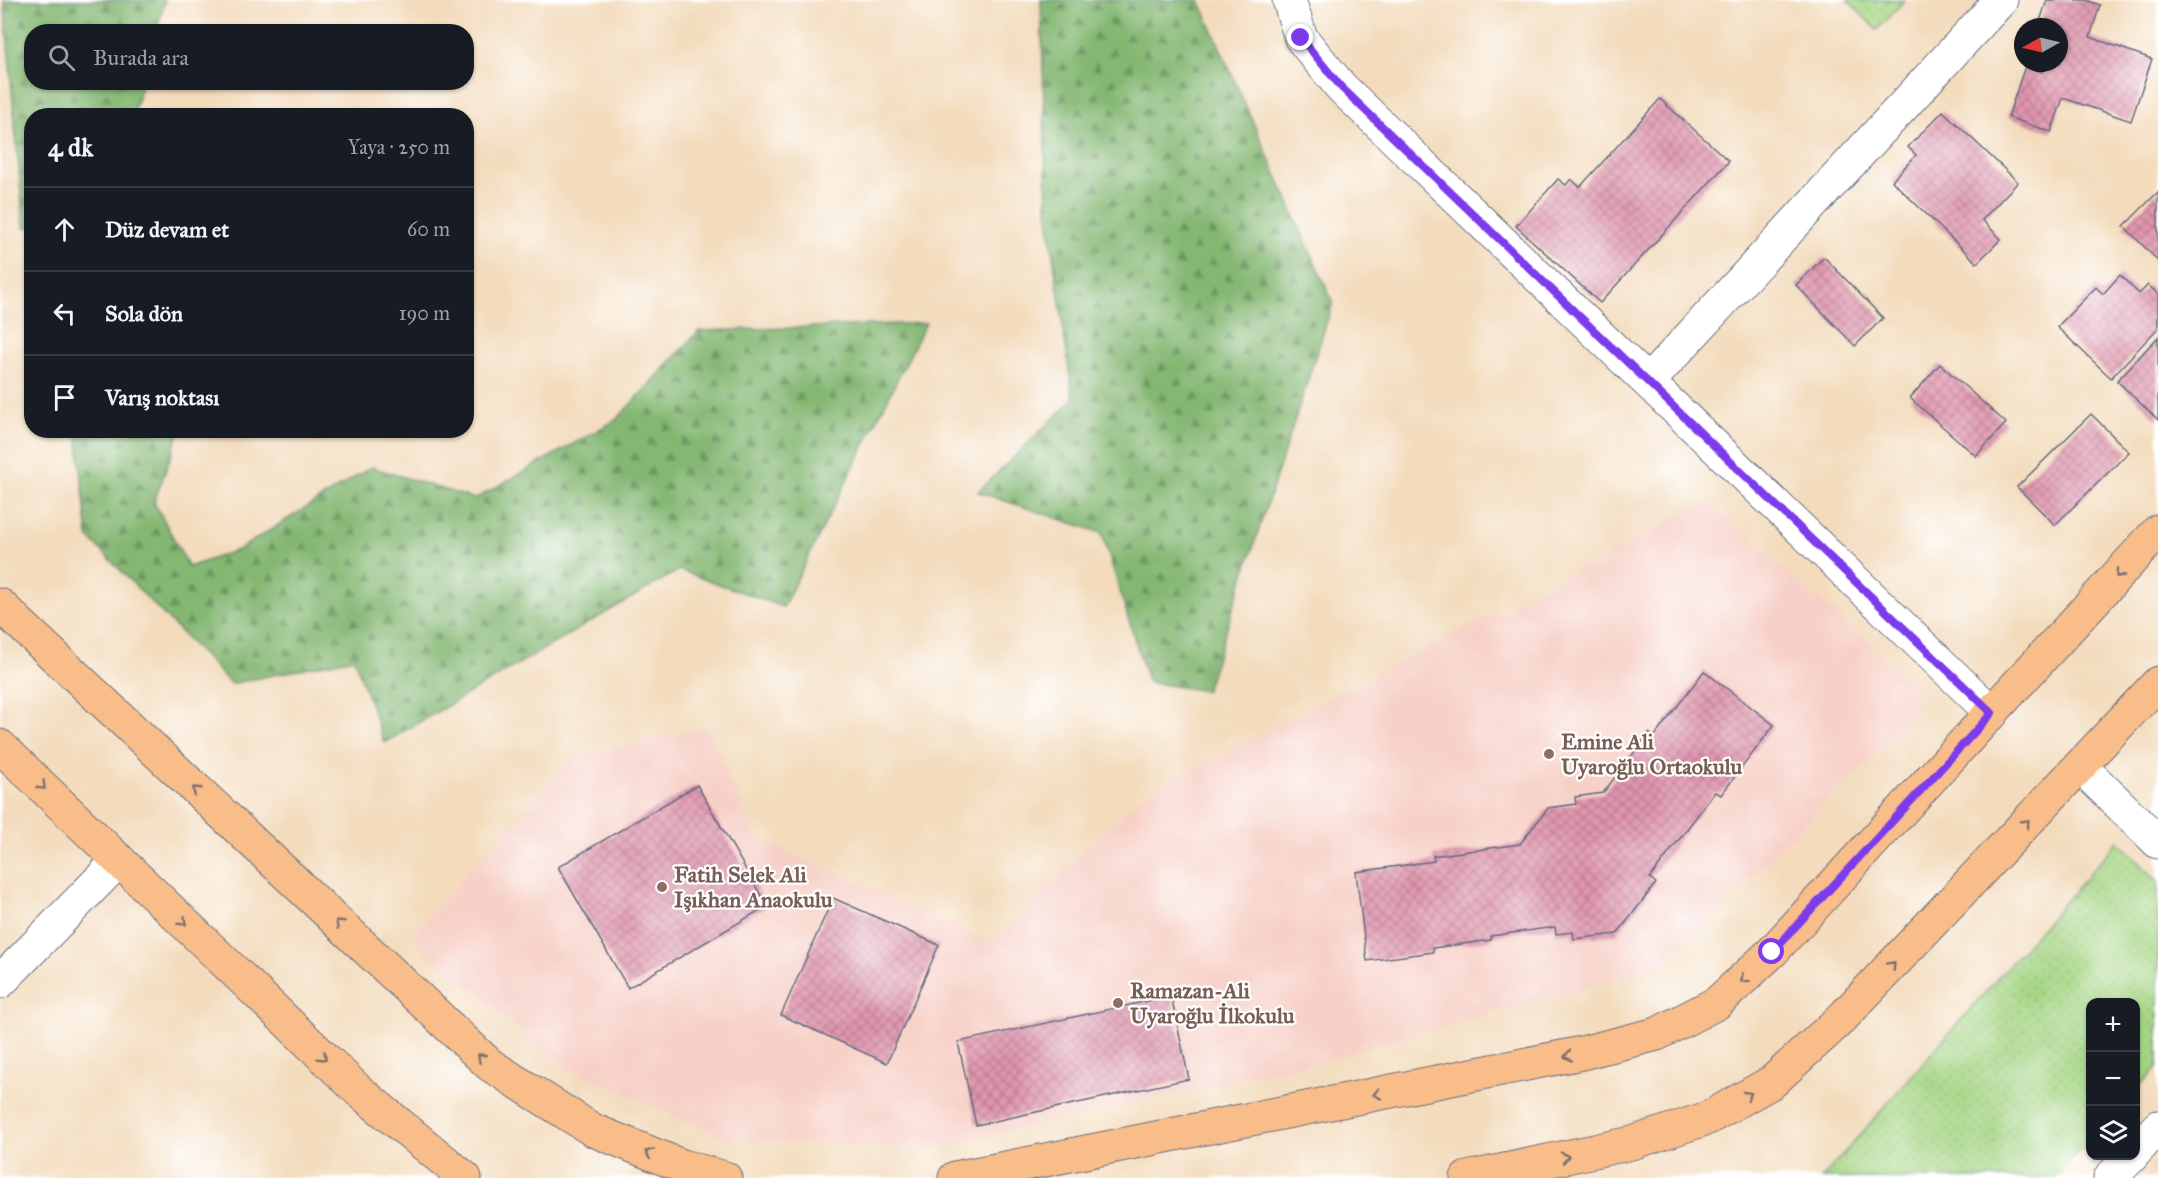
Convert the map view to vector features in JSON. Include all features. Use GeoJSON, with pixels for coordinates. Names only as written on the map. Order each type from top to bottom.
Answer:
{"type":"FeatureCollection","features":[{"type":"Feature","properties":{"kind":"main road"},"geometry":{"type":"LineString","coordinates":[[955,1178],[1582,1053],[1657,1034],[1717,1003],[1772,952],[2158,531]]}},
{"type":"Feature","properties":{"kind":"main road"},"geometry":{"type":"LineString","coordinates":[[0,605],[490,1065],[593,1130],[682,1166],[725,1178]]}},
{"type":"Feature","properties":{"kind":"main road"},"geometry":{"type":"LineString","coordinates":[[1467,1178],[1632,1143],[1708,1118],[1772,1082],[1842,1018],[2158,682]]}},
{"type":"Feature","properties":{"kind":"main road"},"geometry":{"type":"LineString","coordinates":[[0,746],[358,1091],[465,1178]]}},
{"type":"Feature","properties":{"kind":"street"},"geometry":{"type":"LineString","coordinates":[[1289,0],[1301,38],[1341,87],[1992,713]]}},
{"type":"Feature","properties":{"kind":"street"},"geometry":{"type":"LineString","coordinates":[[1648,382],[2001,0]]}},
{"type":"Feature","properties":{"kind":"street"},"geometry":{"type":"LineString","coordinates":[[2080,766],[2158,842]]}},
{"type":"Feature","properties":{"kind":"street"},"geometry":{"type":"LineString","coordinates":[[0,982],[119,860]]}},
{"type":"Feature","properties":{"kind":"street"},"geometry":{"type":"LineString","coordinates":[[2140,1147],[2158,1127]]}},
{"type":"Feature","properties":{"kind":"street"},"geometry":{"type":"LineString","coordinates":[[2110,1178],[2127,1160]]}},
{"type":"Feature","properties":{"kind":"shaded area"},"geometry":{"type":"Polygon","coordinates":[[[1708,502],[1913,682],[1917,712],[1664,965],[1313,1063],[937,1147],[893,1149],[724,1138],[563,1066],[410,938],[570,758],[708,727],[755,836],[991,943],[1141,796],[1708,502]]]}},
{"type":"Feature","properties":{"kind":"green space"},"geometry":{"type":"Polygon","coordinates":[[[4,0],[165,0],[159,24],[24,24],[24,90],[140,90],[135,108],[24,108],[24,228],[4,0]]]}},
{"type":"Feature","properties":{"kind":"green space"},"geometry":{"type":"Polygon","coordinates":[[[1041,0],[1199,0],[1333,303],[1206,691],[1148,682],[1102,533],[978,492],[1073,399],[1047,210],[1041,0]]]}},
{"type":"Feature","properties":{"kind":"green space"},"geometry":{"type":"Polygon","coordinates":[[[1847,0],[1905,0],[1877,30],[1847,0]]]}},
{"type":"Feature","properties":{"kind":"green space"},"geometry":{"type":"Polygon","coordinates":[[[926,323],[783,607],[679,570],[384,743],[354,658],[231,684],[88,537],[78,438],[177,438],[154,502],[189,567],[240,549],[371,467],[475,499],[616,420],[699,331],[926,323]]]}},
{"type":"Feature","properties":{"kind":"green space"},"geometry":{"type":"Polygon","coordinates":[[[2118,841],[2158,881],[2158,1067],[2140,1087],[2140,998],[2086,998],[2086,1143],[2054,1178],[1822,1178],[2118,841]]]}},
{"type":"Feature","properties":{"kind":"building"},"geometry":{"type":"Polygon","coordinates":[[[2047,0],[2086,0],[2100,5],[2090,37],[2152,59],[2131,121],[2063,98],[2051,132],[2008,117],[2023,72],[2068,72],[2068,18],[2041,18],[2047,0]]]}},
{"type":"Feature","properties":{"kind":"building"},"geometry":{"type":"Polygon","coordinates":[[[1660,99],[1729,161],[1600,303],[1516,226],[1558,179],[1566,185],[1571,179],[1580,187],[1660,99]]]}},
{"type":"Feature","properties":{"kind":"building"},"geometry":{"type":"Polygon","coordinates":[[[1943,111],[2018,182],[1982,220],[2001,239],[1977,263],[1892,181],[1916,155],[1908,147],[1943,111]]]}},
{"type":"Feature","properties":{"kind":"building"},"geometry":{"type":"Polygon","coordinates":[[[2158,192],[2158,261],[2124,226],[2158,192]]]}},
{"type":"Feature","properties":{"kind":"building"},"geometry":{"type":"Polygon","coordinates":[[[1824,257],[1883,318],[1855,346],[1796,285],[1824,257]]]}},
{"type":"Feature","properties":{"kind":"building"},"geometry":{"type":"Polygon","coordinates":[[[2120,275],[2139,294],[2148,285],[2158,294],[2158,328],[2111,378],[2057,327],[2096,287],[2103,294],[2120,275]]]}},
{"type":"Feature","properties":{"kind":"building"},"geometry":{"type":"Polygon","coordinates":[[[2158,337],[2158,420],[2117,381],[2158,337]]]}},
{"type":"Feature","properties":{"kind":"building"},"geometry":{"type":"Polygon","coordinates":[[[1940,364],[2006,423],[1976,456],[1910,398],[1940,364]]]}},
{"type":"Feature","properties":{"kind":"building"},"geometry":{"type":"Polygon","coordinates":[[[2091,414],[2129,452],[2055,525],[2017,487],[2091,414]]]}},
{"type":"Feature","properties":{"kind":"building"},"geometry":{"type":"Polygon","coordinates":[[[1704,671],[1774,725],[1721,795],[1715,792],[1650,878],[1656,883],[1617,934],[1574,939],[1573,932],[1556,934],[1555,927],[1491,936],[1491,940],[1433,948],[1433,952],[1367,961],[1356,872],[1434,861],[1433,856],[1520,844],[1548,808],[1576,804],[1575,797],[1603,793],[1649,733],[1654,737],[1704,671]]]}},
{"type":"Feature","properties":{"kind":"building"},"geometry":{"type":"Polygon","coordinates":[[[697,785],[767,906],[628,988],[558,867],[697,785]]]}},
{"type":"Feature","properties":{"kind":"building"},"geometry":{"type":"Polygon","coordinates":[[[833,898],[939,945],[887,1063],[781,1015],[833,898]]]}},
{"type":"Feature","properties":{"kind":"building"},"geometry":{"type":"Polygon","coordinates":[[[1171,996],[1189,1079],[976,1125],[958,1042],[1171,996]]]}},
{"type":"Feature","properties":{"kind":"place","name":"Emine Ali Uyaroğlu Ortaokulu"},"geometry":{"type":"Point","coordinates":[1549,754]}},
{"type":"Feature","properties":{"kind":"place","name":"Fatih Selek Ali Işıkhan Anaokulu"},"geometry":{"type":"Point","coordinates":[662,887]}},
{"type":"Feature","properties":{"kind":"place","name":"Ramazan-Ali Uyaroğlu İlkokulu"},"geometry":{"type":"Point","coordinates":[1118,1003]}},
{"type":"Feature","properties":{"kind":"route"},"geometry":{"type":"LineString","coordinates":[[1301,38],[1341,87],[1992,713],[1772,952]]}}]}
